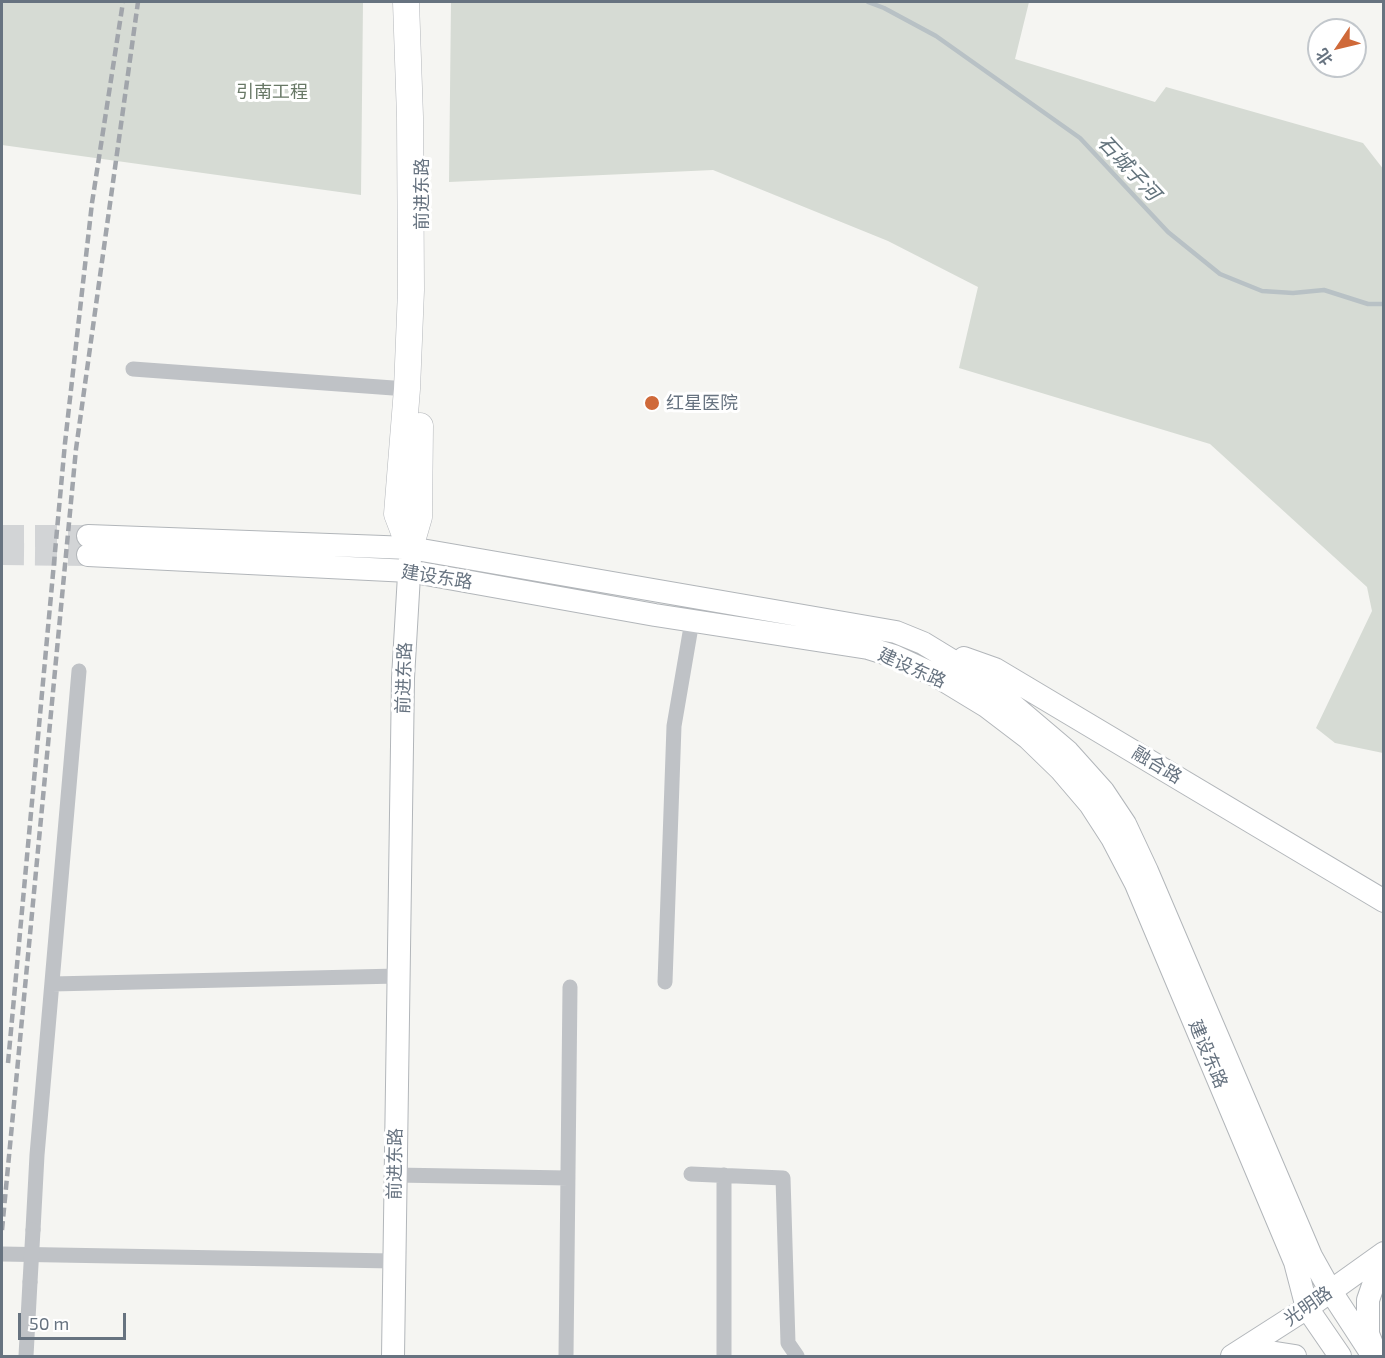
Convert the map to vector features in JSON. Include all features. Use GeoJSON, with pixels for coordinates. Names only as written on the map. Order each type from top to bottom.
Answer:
{"type":"FeatureCollection","features":[{"type":"Feature","properties":{"kind":"main road"},"geometry":{"type":"LineString","coordinates":[[88,545],[409,560],[398,514],[407,389],[411,278],[410,117],[406,2]]}},
{"type":"Feature","properties":{"kind":"main road","name":"前进东路"},"geometry":{"type":"LineString","coordinates":[[393,1356],[403,678],[409,560],[419,517],[423,267],[421,2]]}},
{"type":"Feature","properties":{"kind":"main road","name":"建设东路"},"geometry":{"type":"LineString","coordinates":[[409,560],[692,621],[868,648],[894,656],[935,675],[986,706],[1028,738],[1061,770],[1090,804],[1112,838],[1136,884],[1295,1263],[1307,1308],[1340,1356]]}},
{"type":"Feature","properties":{"kind":"main road","name":"建设东路"},"geometry":{"type":"LineString","coordinates":[[409,560],[896,632],[923,643],[982,679],[1059,744],[1103,791],[1125,824],[1311,1256],[1330,1290],[1375,1356]]}},
{"type":"Feature","properties":{"kind":"main road","name":"融合路"},"geometry":{"type":"LineString","coordinates":[[923,643],[995,669],[1383,901]]}},
{"type":"Feature","properties":{"kind":"main road","name":"光明路"},"geometry":{"type":"LineString","coordinates":[[1233,1356],[1307,1308],[1383,1253]]}},
{"type":"Feature","properties":{"kind":"main road"},"geometry":{"type":"LineString","coordinates":[[1375,1356],[1368,1334],[1368,1300],[1379,1268],[1383,1263]]}},
{"type":"Feature","properties":{"kind":"main road"},"geometry":{"type":"LineString","coordinates":[[1233,1356],[1263,1351],[1296,1356]]}},
{"type":"Feature","properties":{"kind":"street"},"geometry":{"type":"LineString","coordinates":[[133,369],[407,389]]}},
{"type":"Feature","properties":{"kind":"street"},"geometry":{"type":"LineString","coordinates":[[665,982],[674,726],[692,621]]}},
{"type":"Feature","properties":{"kind":"street"},"geometry":{"type":"LineString","coordinates":[[26,1356],[37,1155],[79,671]]}},
{"type":"Feature","properties":{"kind":"street"},"geometry":{"type":"LineString","coordinates":[[52,984],[398,976]]}},
{"type":"Feature","properties":{"kind":"street"},"geometry":{"type":"LineString","coordinates":[[566,1356],[570,987]]}},
{"type":"Feature","properties":{"kind":"street"},"geometry":{"type":"LineString","coordinates":[[691,1174],[783,1178],[788,1343],[797,1356]]}},
{"type":"Feature","properties":{"kind":"street"},"geometry":{"type":"LineString","coordinates":[[395,1175],[568,1178]]}},
{"type":"Feature","properties":{"kind":"street"},"geometry":{"type":"LineString","coordinates":[[724,1175],[724,1356]]}},
{"type":"Feature","properties":{"kind":"street"},"geometry":{"type":"LineString","coordinates":[[2,1254],[393,1262]]}},
{"type":"Feature","properties":{"kind":"green space","name":"引南工程"},"geometry":{"type":"Polygon","coordinates":[[[2,2],[363,2],[361,195],[2,145],[2,2]]]}},
{"type":"Feature","properties":{"kind":"green space"},"geometry":{"type":"Polygon","coordinates":[[[451,2],[1029,2],[1015,59],[1155,102],[1166,87],[1363,143],[1384,170],[1383,753],[1335,743],[1316,728],[1372,611],[1367,587],[1210,444],[959,368],[978,287],[888,241],[713,170],[449,182],[451,2]]]}},
{"type":"Feature","properties":{"kind":"waterway","name":"石城子河"},"geometry":{"type":"LineString","coordinates":[[868,2],[936,36],[1080,138],[1168,232],[1220,274],[1262,291],[1293,293],[1324,290],[1368,304],[1384,304]]}},
{"type":"Feature","properties":{"kind":"tunnel"},"geometry":{"type":"LineString","coordinates":[[2,536],[88,536]]}},
{"type":"Feature","properties":{"kind":"tunnel"},"geometry":{"type":"LineString","coordinates":[[2,554],[88,555]]}},
{"type":"Feature","properties":{"kind":"railway"},"geometry":{"type":"LineString","coordinates":[[8,1063],[65,443],[92,203],[123,2]]}},
{"type":"Feature","properties":{"kind":"railway"},"geometry":{"type":"LineString","coordinates":[[2,1230],[76,449],[138,2]]}},
{"type":"Feature","properties":{"kind":"place","name":"红星医院"},"geometry":{"type":"Point","coordinates":[652,403]}}]}
